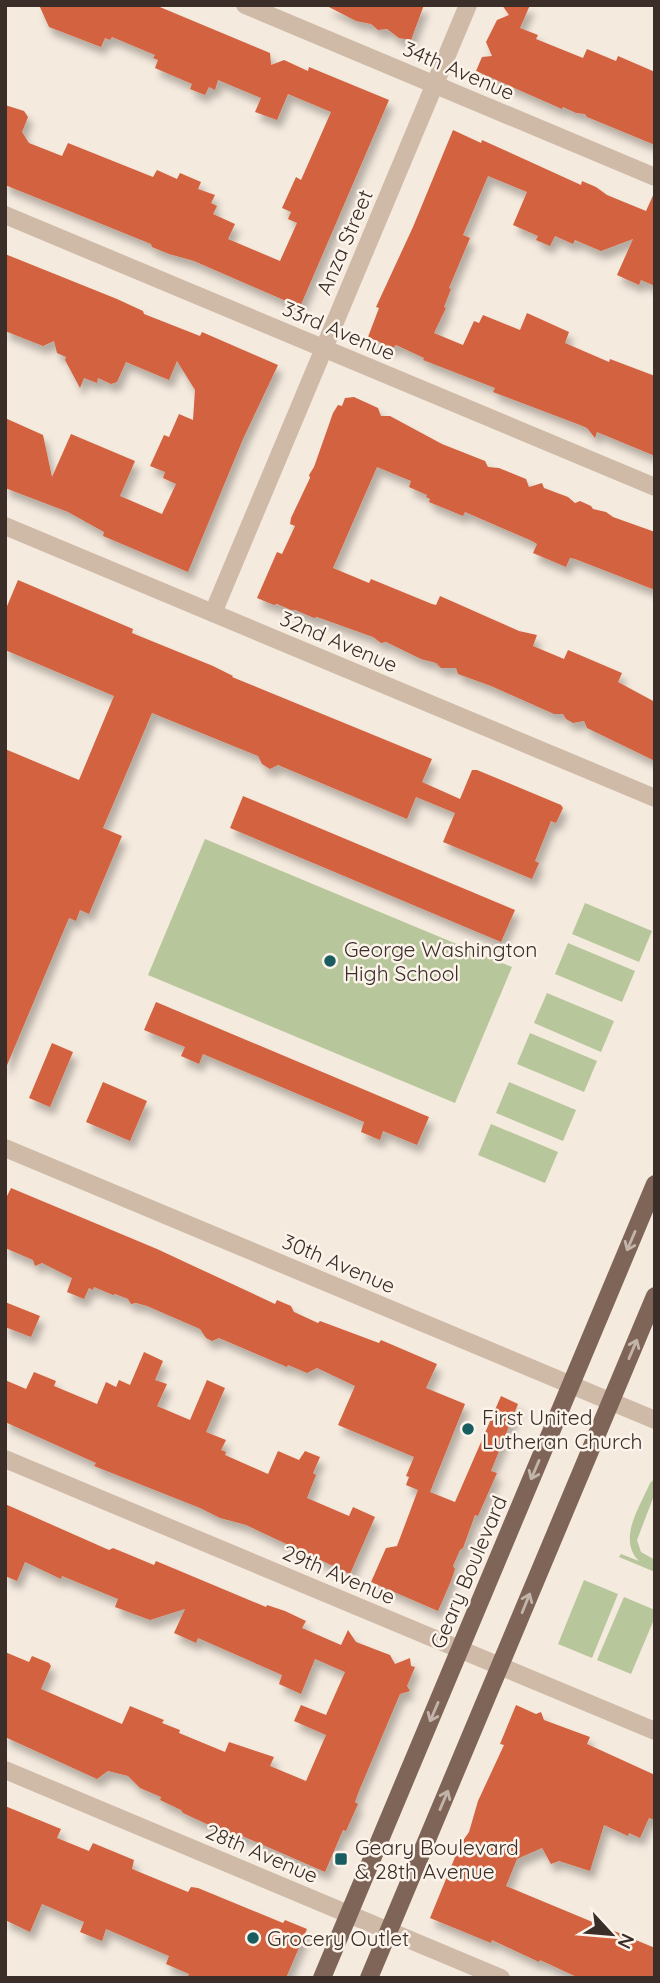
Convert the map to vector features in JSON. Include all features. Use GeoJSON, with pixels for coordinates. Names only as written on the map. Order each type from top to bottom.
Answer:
{"type":"FeatureCollection","features":[{"type":"Feature","properties":{"kind":"main road","name":"Geary Boulevard"},"geometry":{"type":"LineString","coordinates":[[323,1978],[655,1184]]}},
{"type":"Feature","properties":{"kind":"main road"},"geometry":{"type":"LineString","coordinates":[[369,1978],[655,1296]]}},
{"type":"Feature","properties":{"kind":"street","name":"34th Avenue"},"geometry":{"type":"LineString","coordinates":[[245,5],[655,177]]}},
{"type":"Feature","properties":{"kind":"street","name":"Anza Street"},"geometry":{"type":"LineString","coordinates":[[213,613],[468,5]]}},
{"type":"Feature","properties":{"kind":"street","name":"33rd Avenue"},"geometry":{"type":"LineString","coordinates":[[5,215],[655,487]]}},
{"type":"Feature","properties":{"kind":"street","name":"32nd Avenue"},"geometry":{"type":"LineString","coordinates":[[5,526],[655,798]]}},
{"type":"Feature","properties":{"kind":"street","name":"30th Avenue"},"geometry":{"type":"LineString","coordinates":[[5,1148],[655,1420]]}},
{"type":"Feature","properties":{"kind":"street","name":"29th Avenue"},"geometry":{"type":"LineString","coordinates":[[5,1459],[655,1731]]}},
{"type":"Feature","properties":{"kind":"street","name":"28th Avenue"},"geometry":{"type":"LineString","coordinates":[[5,1770],[501,1978]]}},
{"type":"Feature","properties":{"kind":"green space"},"geometry":{"type":"Polygon","coordinates":[[[205,839],[512,967],[455,1103],[148,975],[205,839]]]}},
{"type":"Feature","properties":{"kind":"green space"},"geometry":{"type":"Polygon","coordinates":[[[585,903],[652,931],[639,962],[572,934],[585,903]]]}},
{"type":"Feature","properties":{"kind":"green space"},"geometry":{"type":"Polygon","coordinates":[[[568,943],[635,971],[622,1002],[555,974],[568,943]]]}},
{"type":"Feature","properties":{"kind":"green space"},"geometry":{"type":"Polygon","coordinates":[[[547,993],[614,1021],[601,1052],[534,1023],[547,993]]]}},
{"type":"Feature","properties":{"kind":"green space"},"geometry":{"type":"Polygon","coordinates":[[[530,1033],[597,1061],[584,1092],[517,1064],[530,1033]]]}},
{"type":"Feature","properties":{"kind":"green space"},"geometry":{"type":"Polygon","coordinates":[[[509,1082],[576,1110],[563,1141],[496,1113],[509,1082]]]}},
{"type":"Feature","properties":{"kind":"green space"},"geometry":{"type":"Polygon","coordinates":[[[491,1124],[558,1152],[545,1183],[478,1155],[491,1124]]]}},
{"type":"Feature","properties":{"kind":"green space"},"geometry":{"type":"Polygon","coordinates":[[[655,1478],[655,1493],[637,1540],[641,1552],[655,1560],[655,1572],[619,1557],[621,1554],[639,1561],[630,1543],[630,1533],[636,1512],[655,1478]]]}},
{"type":"Feature","properties":{"kind":"green space"},"geometry":{"type":"Polygon","coordinates":[[[584,1580],[618,1594],[592,1658],[558,1644],[584,1580]]]}},
{"type":"Feature","properties":{"kind":"green space"},"geometry":{"type":"Polygon","coordinates":[[[624,1597],[655,1610],[655,1617],[631,1674],[597,1660],[624,1597]]]}},
{"type":"Feature","properties":{"kind":"building"},"geometry":{"type":"Polygon","coordinates":[[[39,5],[155,5],[270,53],[271,65],[284,60],[308,71],[309,67],[389,100],[300,307],[5,185],[5,105],[24,111],[28,117],[22,132],[29,143],[62,156],[68,143],[153,177],[157,170],[177,179],[180,173],[201,182],[198,189],[215,195],[211,203],[217,206],[213,214],[235,224],[228,239],[280,261],[297,223],[288,219],[291,212],[282,208],[296,177],[301,180],[331,112],[288,94],[277,120],[255,112],[261,98],[218,80],[215,90],[209,87],[205,95],[190,89],[192,84],[155,68],[158,60],[153,58],[155,55],[112,37],[110,40],[105,38],[101,47],[49,27],[39,5]]]}},
{"type":"Feature","properties":{"kind":"building"},"geometry":{"type":"Polygon","coordinates":[[[325,5],[424,5],[411,40],[399,38],[387,29],[378,30],[371,24],[356,21],[325,5]]]}},
{"type":"Feature","properties":{"kind":"building"},"geometry":{"type":"Polygon","coordinates":[[[502,5],[530,5],[520,28],[538,35],[536,39],[583,58],[587,49],[616,61],[618,56],[655,72],[655,145],[585,114],[563,107],[562,109],[476,71],[482,57],[492,56],[486,42],[497,20],[509,15],[502,5]]]}},
{"type":"Feature","properties":{"kind":"building"},"geometry":{"type":"Polygon","coordinates":[[[453,130],[481,143],[482,140],[581,185],[582,181],[646,211],[655,191],[655,286],[641,280],[639,285],[617,275],[633,239],[601,251],[575,240],[573,244],[555,236],[550,246],[536,240],[538,236],[513,225],[527,192],[488,176],[463,235],[470,238],[449,288],[451,289],[444,307],[446,308],[434,333],[463,345],[474,321],[479,323],[483,315],[520,330],[527,313],[569,332],[565,343],[609,362],[610,359],[655,376],[655,456],[597,432],[595,438],[587,428],[493,392],[495,388],[423,360],[424,358],[396,345],[393,348],[368,337],[379,308],[376,307],[453,130]]]}},
{"type":"Feature","properties":{"kind":"building"},"geometry":{"type":"Polygon","coordinates":[[[5,254],[117,299],[143,311],[144,314],[200,336],[202,332],[278,365],[243,439],[188,572],[103,536],[104,532],[68,512],[5,488],[5,418],[43,435],[52,477],[71,434],[135,461],[120,496],[162,514],[176,484],[163,478],[165,472],[150,466],[164,435],[169,437],[179,414],[193,420],[195,390],[177,361],[169,380],[126,362],[117,382],[111,384],[98,378],[97,383],[84,378],[80,388],[65,360],[66,357],[57,353],[54,341],[43,346],[5,331],[5,254]]]}},
{"type":"Feature","properties":{"kind":"building"},"geometry":{"type":"Polygon","coordinates":[[[354,397],[378,408],[381,416],[390,416],[442,444],[485,461],[488,467],[499,468],[526,479],[529,487],[542,483],[544,488],[568,497],[575,503],[580,501],[593,509],[655,532],[655,590],[575,559],[570,558],[566,567],[533,553],[537,544],[532,541],[465,512],[463,516],[429,502],[427,495],[409,487],[411,481],[377,467],[333,568],[369,583],[371,579],[432,604],[436,605],[440,596],[519,631],[537,635],[533,646],[564,659],[568,650],[622,673],[618,682],[655,702],[655,761],[587,728],[584,721],[573,723],[563,714],[554,714],[458,674],[456,668],[441,668],[436,663],[421,659],[386,642],[381,643],[373,637],[257,598],[277,552],[282,554],[295,526],[290,524],[291,518],[310,478],[333,413],[338,405],[342,406],[345,398],[354,397]]]}},
{"type":"Feature","properties":{"kind":"building"},"geometry":{"type":"Polygon","coordinates":[[[18,580],[133,629],[132,633],[213,666],[232,677],[432,759],[422,782],[460,799],[472,770],[477,770],[561,805],[563,808],[556,823],[551,821],[535,861],[539,863],[532,879],[443,842],[455,813],[416,797],[407,819],[278,765],[270,769],[262,764],[258,756],[152,713],[103,828],[122,836],[89,914],[80,910],[76,921],[69,918],[5,1070],[5,749],[79,780],[114,696],[5,650],[5,611],[18,580]]]}},
{"type":"Feature","properties":{"kind":"building"},"geometry":{"type":"Polygon","coordinates":[[[243,796],[515,910],[501,942],[230,828],[243,796]]]}},
{"type":"Feature","properties":{"kind":"building"},"geometry":{"type":"Polygon","coordinates":[[[156,1002],[429,1117],[417,1145],[383,1131],[380,1140],[361,1132],[364,1122],[203,1054],[199,1064],[181,1056],[185,1047],[144,1030],[156,1002]]]}},
{"type":"Feature","properties":{"kind":"building"},"geometry":{"type":"Polygon","coordinates":[[[52,1043],[73,1052],[50,1107],[29,1098],[52,1043]]]}},
{"type":"Feature","properties":{"kind":"building"},"geometry":{"type":"Polygon","coordinates":[[[103,1082],[147,1101],[130,1141],[86,1122],[103,1082]]]}},
{"type":"Feature","properties":{"kind":"building"},"geometry":{"type":"Polygon","coordinates":[[[11,1188],[157,1249],[275,1304],[277,1300],[291,1306],[294,1312],[318,1323],[320,1321],[379,1343],[381,1340],[437,1364],[426,1388],[465,1404],[430,1492],[455,1502],[501,1396],[518,1404],[491,1471],[497,1473],[453,1566],[455,1569],[451,1581],[438,1611],[371,1582],[386,1548],[397,1546],[418,1490],[406,1485],[409,1477],[406,1476],[414,1457],[338,1425],[355,1386],[317,1368],[307,1373],[219,1338],[212,1341],[206,1338],[200,1329],[147,1306],[131,1304],[128,1299],[94,1287],[93,1290],[89,1288],[84,1299],[67,1292],[72,1278],[42,1263],[35,1266],[33,1260],[5,1248],[5,1200],[11,1188]]]}},
{"type":"Feature","properties":{"kind":"building"},"geometry":{"type":"Polygon","coordinates":[[[5,1302],[40,1316],[31,1337],[5,1327],[5,1302]]]}},
{"type":"Feature","properties":{"kind":"building"},"geometry":{"type":"Polygon","coordinates":[[[144,1352],[163,1361],[155,1380],[167,1384],[157,1406],[190,1420],[207,1380],[225,1388],[206,1432],[226,1440],[221,1450],[226,1452],[225,1455],[268,1474],[278,1451],[299,1460],[305,1451],[320,1457],[307,1498],[349,1516],[353,1507],[375,1517],[350,1574],[246,1525],[220,1518],[94,1466],[96,1463],[5,1422],[5,1380],[26,1389],[34,1372],[56,1381],[54,1386],[97,1404],[106,1382],[116,1387],[119,1380],[130,1385],[144,1352]]]}},
{"type":"Feature","properties":{"kind":"building"},"geometry":{"type":"Polygon","coordinates":[[[5,1504],[109,1550],[113,1548],[154,1565],[156,1561],[266,1607],[267,1605],[285,1611],[306,1621],[302,1628],[341,1645],[348,1630],[356,1642],[390,1655],[395,1664],[410,1658],[411,1666],[415,1667],[407,1686],[410,1691],[400,1694],[359,1791],[355,1802],[358,1804],[346,1831],[343,1830],[325,1872],[240,1835],[239,1839],[183,1813],[160,1800],[161,1797],[140,1788],[128,1776],[108,1771],[97,1779],[5,1737],[5,1652],[29,1662],[32,1656],[49,1663],[51,1666],[41,1689],[122,1724],[130,1706],[164,1720],[162,1723],[180,1730],[179,1733],[225,1752],[229,1742],[274,1757],[270,1766],[306,1781],[326,1735],[294,1721],[301,1705],[326,1715],[345,1672],[315,1659],[301,1694],[279,1684],[282,1675],[198,1638],[196,1643],[174,1633],[185,1609],[150,1620],[115,1607],[118,1599],[62,1576],[61,1579],[25,1562],[17,1581],[5,1576],[5,1504]]]}},
{"type":"Feature","properties":{"kind":"building"},"geometry":{"type":"Polygon","coordinates":[[[516,1705],[536,1714],[541,1712],[544,1720],[590,1737],[587,1744],[655,1775],[655,1820],[649,1818],[640,1838],[629,1833],[628,1836],[604,1825],[590,1871],[559,1861],[551,1864],[542,1848],[517,1859],[506,1886],[655,1948],[655,1978],[579,1978],[492,1940],[491,1943],[430,1918],[460,1845],[469,1832],[478,1801],[504,1745],[500,1744],[516,1705]]]}},
{"type":"Feature","properties":{"kind":"building"},"geometry":{"type":"Polygon","coordinates":[[[5,1806],[61,1829],[57,1838],[89,1851],[93,1843],[134,1860],[132,1869],[188,1892],[191,1887],[198,1888],[283,1923],[285,1920],[307,1929],[286,1978],[187,1978],[189,1974],[166,1964],[169,1956],[106,1929],[102,1941],[80,1932],[84,1922],[42,1904],[30,1932],[5,1920],[5,1806]]]}},
{"type":"Feature","properties":{"kind":"place","name":"George Washington High School"},"geometry":{"type":"Point","coordinates":[330,961]}},
{"type":"Feature","properties":{"kind":"place","name":"First United Lutheran Church"},"geometry":{"type":"Point","coordinates":[468,1429]}},
{"type":"Feature","properties":{"kind":"place","name":"Geary Boulevard & 28th Avenue"},"geometry":{"type":"Point","coordinates":[341,1859]}},
{"type":"Feature","properties":{"kind":"place","name":"Grocery Outlet"},"geometry":{"type":"Point","coordinates":[253,1938]}}]}
